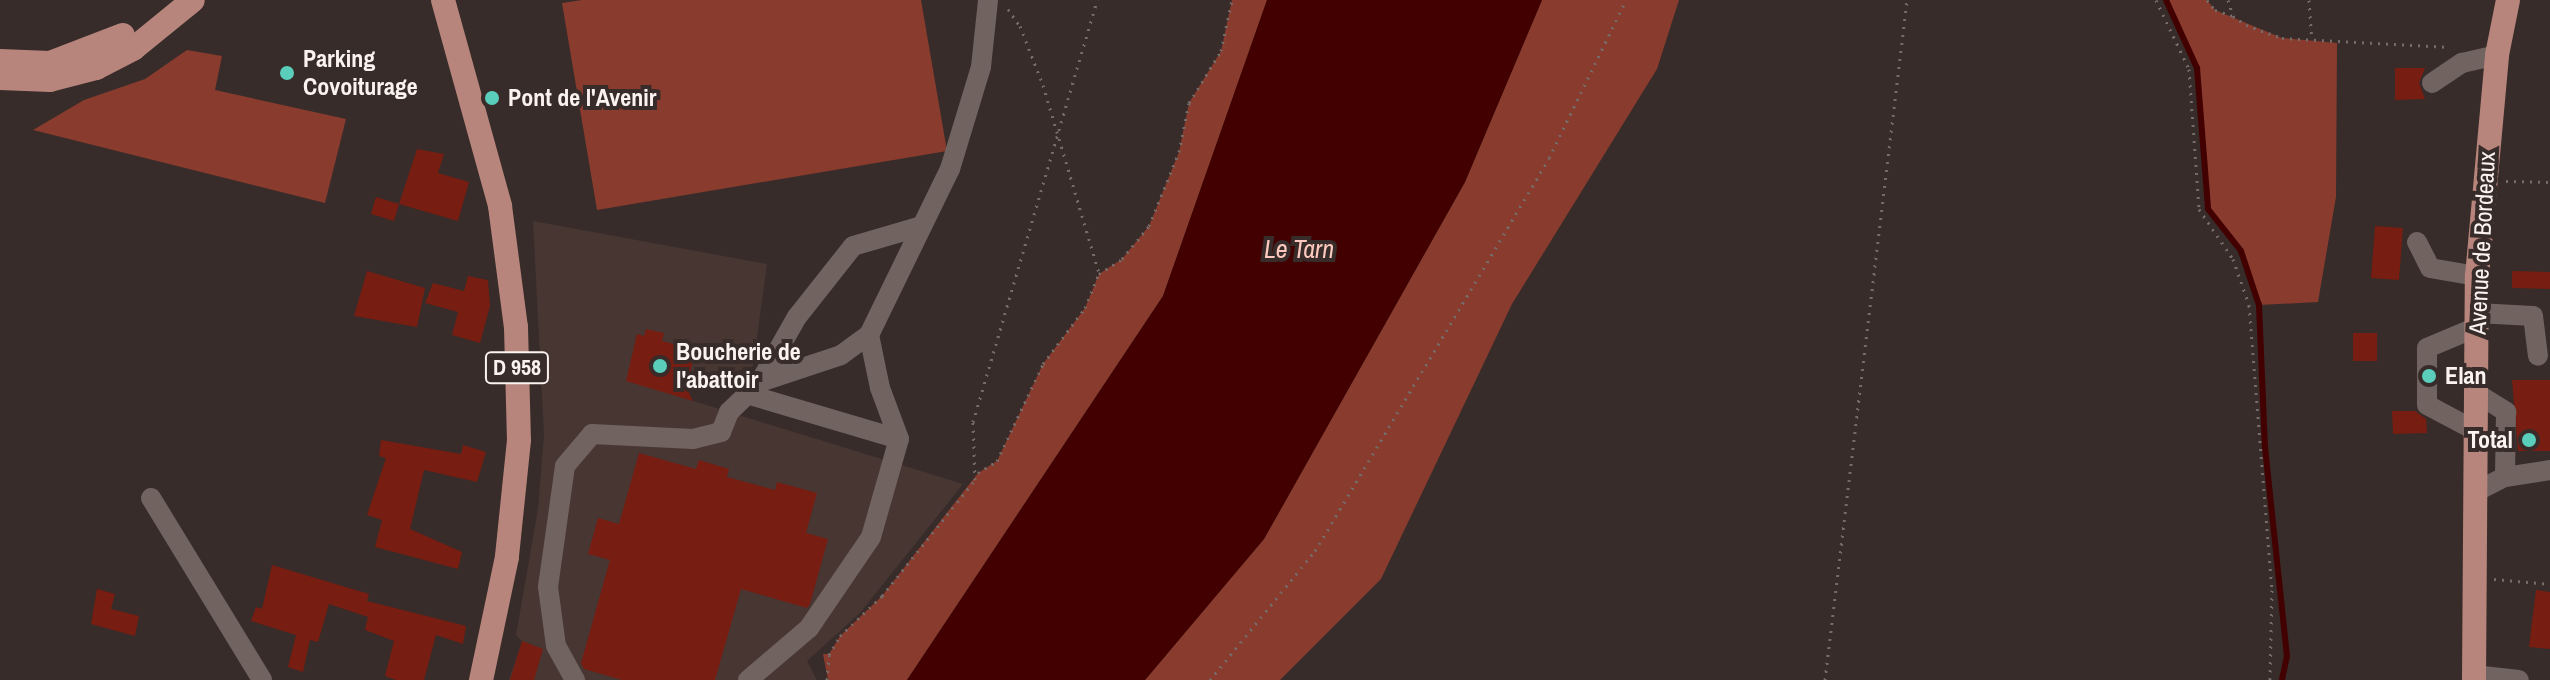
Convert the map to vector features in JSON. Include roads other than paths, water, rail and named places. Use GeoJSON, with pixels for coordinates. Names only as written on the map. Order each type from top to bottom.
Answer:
{"type":"FeatureCollection","features":[{"type":"Feature","properties":{"kind":"main road"},"geometry":{"type":"LineString","coordinates":[[0,61],[50,63],[102,47],[170,0]]}},
{"type":"Feature","properties":{"kind":"main road"},"geometry":{"type":"LineString","coordinates":[[0,78],[50,80],[96,68],[133,49],[193,0]]}},
{"type":"Feature","properties":{"kind":"main road","name":"Avenue de Bordeaux"},"geometry":{"type":"LineString","coordinates":[[2474,677],[2477,276],[2497,55],[2508,0]]}},
{"type":"Feature","properties":{"kind":"main road","name":"D 958"},"geometry":{"type":"LineString","coordinates":[[443,1],[500,206],[516,327],[519,440],[507,557],[481,680]]}},
{"type":"Feature","properties":{"kind":"street"},"geometry":{"type":"LineString","coordinates":[[755,389],[841,355],[869,335],[950,169],[981,67],[988,0]]}},
{"type":"Feature","properties":{"kind":"street"},"geometry":{"type":"LineString","coordinates":[[2432,83],[2462,63],[2497,55]]}},
{"type":"Feature","properties":{"kind":"street"},"geometry":{"type":"LineString","coordinates":[[575,680],[556,646],[548,587],[565,466],[592,434],[693,439],[721,432],[729,412],[755,389],[797,317],[853,246],[922,226]]}},
{"type":"Feature","properties":{"kind":"street"},"geometry":{"type":"LineString","coordinates":[[2417,242],[2430,268],[2477,276]]}},
{"type":"Feature","properties":{"kind":"street"},"geometry":{"type":"LineString","coordinates":[[2476,431],[2427,405],[2427,348],[2477,320],[2533,316],[2538,356]]}},
{"type":"Feature","properties":{"kind":"street"},"geometry":{"type":"LineString","coordinates":[[748,680],[809,628],[871,537],[899,439],[880,388],[869,335]]}},
{"type":"Feature","properties":{"kind":"street"},"geometry":{"type":"LineString","coordinates":[[755,389],[899,439]]}},
{"type":"Feature","properties":{"kind":"street"},"geometry":{"type":"LineString","coordinates":[[2476,393],[2506,412],[2505,477]]}},
{"type":"Feature","properties":{"kind":"street"},"geometry":{"type":"LineString","coordinates":[[2475,492],[2505,477],[2550,470]]}},
{"type":"Feature","properties":{"kind":"street"},"geometry":{"type":"LineString","coordinates":[[151,498],[262,680]]}},
{"type":"Feature","properties":{"kind":"street"},"geometry":{"type":"LineString","coordinates":[[2474,677],[2519,680]]}},
{"type":"Feature","properties":{"kind":"water","name":"Le Tarn"},"geometry":{"type":"Polygon","coordinates":[[[1267,0],[1542,0],[1465,182],[1264,539],[1145,680],[907,680],[1163,296],[1267,0]]]}},
{"type":"Feature","properties":{"kind":"waterway"},"geometry":{"type":"LineString","coordinates":[[2166,0],[2197,68],[2208,209],[2241,251],[2259,305],[2265,447],[2287,656],[2282,680]]}},
{"type":"Feature","properties":{"kind":"place","name":"Parking Covoiturage"},"geometry":{"type":"Point","coordinates":[287,73]}},
{"type":"Feature","properties":{"kind":"place","name":"Pont de l'Avenir"},"geometry":{"type":"Point","coordinates":[492,98]}},
{"type":"Feature","properties":{"kind":"place","name":"Boucherie de l'abattoir"},"geometry":{"type":"Point","coordinates":[660,366]}},
{"type":"Feature","properties":{"kind":"place","name":"Elan"},"geometry":{"type":"Point","coordinates":[2429,376]}},
{"type":"Feature","properties":{"kind":"place","name":"Total"},"geometry":{"type":"Point","coordinates":[2529,440]}}]}
